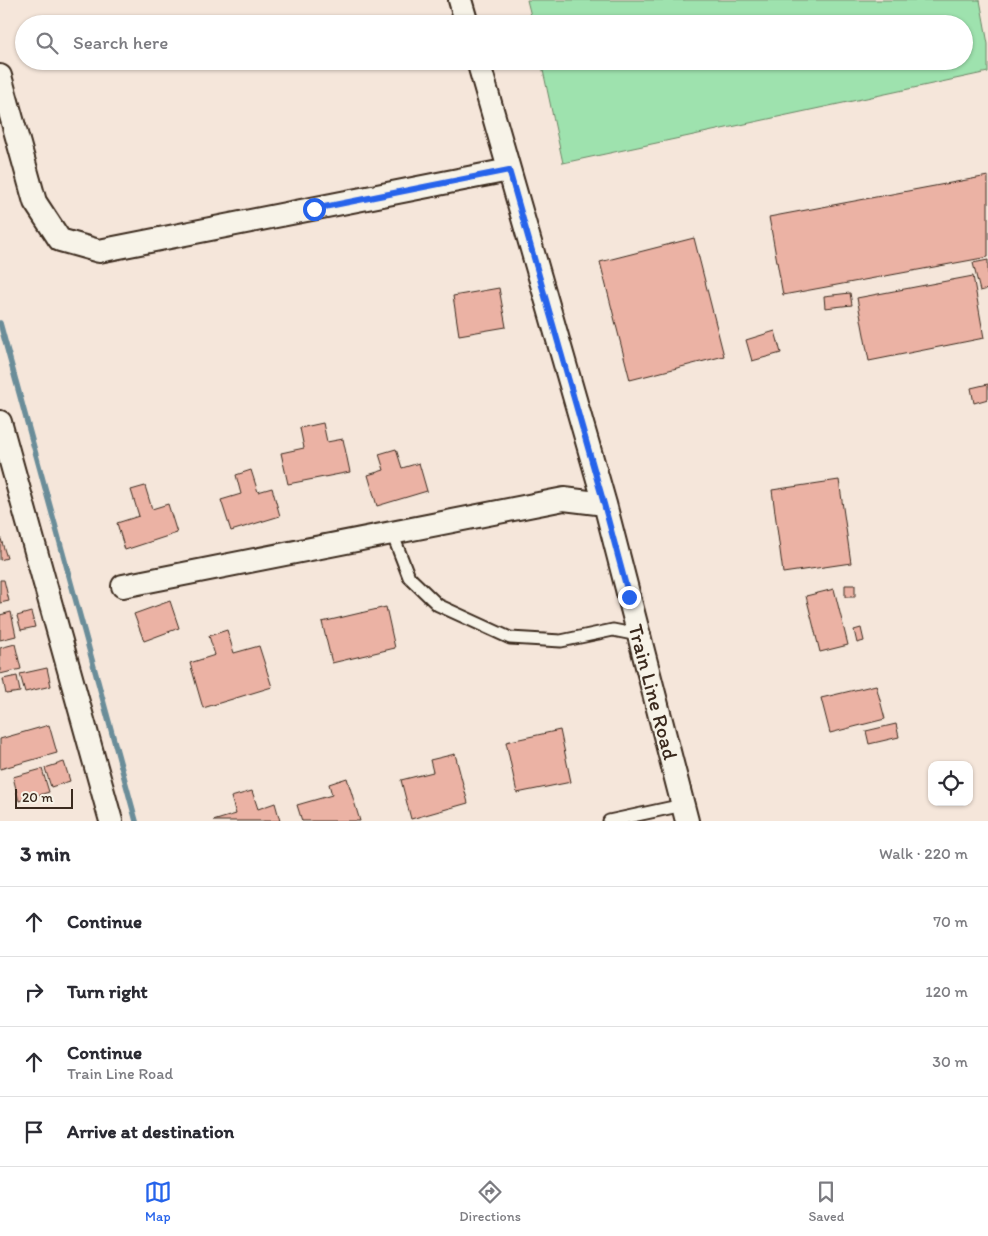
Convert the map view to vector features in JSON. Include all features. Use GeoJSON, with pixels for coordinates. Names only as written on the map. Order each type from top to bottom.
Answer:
{"type":"FeatureCollection","features":[{"type":"Feature","properties":{"kind":"street"},"geometry":{"type":"LineString","coordinates":[[460,0],[464,15]]}},
{"type":"Feature","properties":{"kind":"street","name":"Train Line Road"},"geometry":{"type":"LineString","coordinates":[[481,70],[604,504],[685,813]]}},
{"type":"Feature","properties":{"kind":"street"},"geometry":{"type":"LineString","coordinates":[[0,76],[36,202],[60,240],[99,251],[509,170]]}},
{"type":"Feature","properties":{"kind":"street"},"geometry":{"type":"LineString","coordinates":[[0,422],[111,821]]}},
{"type":"Feature","properties":{"kind":"street"},"geometry":{"type":"LineString","coordinates":[[123,586],[564,499],[604,504]]}},
{"type":"Feature","properties":{"kind":"lane"},"geometry":{"type":"LineString","coordinates":[[392,533],[409,577],[438,605],[510,638],[561,641],[613,630],[638,635]]}},
{"type":"Feature","properties":{"kind":"lane"},"geometry":{"type":"LineString","coordinates":[[609,821],[685,813]]}},
{"type":"Feature","properties":{"kind":"green space"},"geometry":{"type":"Polygon","coordinates":[[[527,0],[980,0],[988,44],[988,72],[563,163],[543,70],[973,70],[973,15],[531,15],[527,0]]]}},
{"type":"Feature","properties":{"kind":"building"},"geometry":{"type":"Polygon","coordinates":[[[988,176],[988,257],[783,295],[769,217],[988,176]]]}},
{"type":"Feature","properties":{"kind":"building"},"geometry":{"type":"Polygon","coordinates":[[[694,238],[724,356],[630,380],[600,262],[694,238]]]}},
{"type":"Feature","properties":{"kind":"building"},"geometry":{"type":"Polygon","coordinates":[[[988,260],[988,289],[980,291],[973,263],[988,260]]]}},
{"type":"Feature","properties":{"kind":"building"},"geometry":{"type":"Polygon","coordinates":[[[973,276],[984,338],[869,361],[857,298],[973,276]]]}},
{"type":"Feature","properties":{"kind":"building"},"geometry":{"type":"Polygon","coordinates":[[[499,288],[506,327],[459,335],[453,296],[499,288]]]}},
{"type":"Feature","properties":{"kind":"building"},"geometry":{"type":"Polygon","coordinates":[[[850,293],[852,305],[825,308],[824,296],[850,293]]]}},
{"type":"Feature","properties":{"kind":"building"},"geometry":{"type":"Polygon","coordinates":[[[775,331],[781,353],[752,361],[746,340],[775,331]]]}},
{"type":"Feature","properties":{"kind":"building"},"geometry":{"type":"Polygon","coordinates":[[[988,384],[988,399],[974,403],[971,388],[988,384]]]}},
{"type":"Feature","properties":{"kind":"building"},"geometry":{"type":"Polygon","coordinates":[[[323,423],[327,442],[343,439],[350,472],[288,484],[281,453],[304,448],[300,428],[323,423]]]}},
{"type":"Feature","properties":{"kind":"building"},"geometry":{"type":"Polygon","coordinates":[[[396,449],[402,468],[419,463],[427,491],[377,506],[368,475],[384,470],[379,454],[396,449]]]}},
{"type":"Feature","properties":{"kind":"building"},"geometry":{"type":"Polygon","coordinates":[[[251,470],[258,492],[272,488],[280,516],[231,531],[221,500],[241,494],[236,475],[251,470]]]}},
{"type":"Feature","properties":{"kind":"building"},"geometry":{"type":"Polygon","coordinates":[[[839,480],[851,563],[783,573],[772,490],[839,480]]]}},
{"type":"Feature","properties":{"kind":"building"},"geometry":{"type":"Polygon","coordinates":[[[145,486],[152,509],[168,504],[177,533],[125,550],[117,523],[139,516],[131,490],[145,486]]]}},
{"type":"Feature","properties":{"kind":"building"},"geometry":{"type":"Polygon","coordinates":[[[0,536],[7,558],[0,560],[0,536]]]}},
{"type":"Feature","properties":{"kind":"building"},"geometry":{"type":"Polygon","coordinates":[[[0,580],[4,580],[9,601],[0,603],[0,580]]]}},
{"type":"Feature","properties":{"kind":"building"},"geometry":{"type":"Polygon","coordinates":[[[845,585],[855,585],[855,597],[845,597],[845,585]]]}},
{"type":"Feature","properties":{"kind":"building"},"geometry":{"type":"Polygon","coordinates":[[[834,589],[848,645],[820,652],[806,596],[834,589]]]}},
{"type":"Feature","properties":{"kind":"building"},"geometry":{"type":"Polygon","coordinates":[[[170,601],[179,628],[144,641],[134,614],[170,601]]]}},
{"type":"Feature","properties":{"kind":"building"},"geometry":{"type":"Polygon","coordinates":[[[386,607],[395,648],[332,663],[322,622],[386,607]]]}},
{"type":"Feature","properties":{"kind":"building"},"geometry":{"type":"Polygon","coordinates":[[[11,612],[16,636],[0,640],[0,615],[11,612]]]}},
{"type":"Feature","properties":{"kind":"building"},"geometry":{"type":"Polygon","coordinates":[[[31,612],[35,627],[21,630],[17,616],[31,612]]]}},
{"type":"Feature","properties":{"kind":"building"},"geometry":{"type":"Polygon","coordinates":[[[861,628],[864,641],[857,643],[854,630],[861,628]]]}},
{"type":"Feature","properties":{"kind":"building"},"geometry":{"type":"Polygon","coordinates":[[[227,630],[234,653],[259,646],[272,687],[203,708],[190,663],[215,655],[209,636],[227,630]]]}},
{"type":"Feature","properties":{"kind":"building"},"geometry":{"type":"Polygon","coordinates":[[[15,644],[21,669],[0,674],[0,648],[15,644]]]}},
{"type":"Feature","properties":{"kind":"building"},"geometry":{"type":"Polygon","coordinates":[[[47,668],[51,686],[25,692],[20,674],[47,668]]]}},
{"type":"Feature","properties":{"kind":"building"},"geometry":{"type":"Polygon","coordinates":[[[17,676],[20,692],[6,694],[3,679],[17,676]]]}},
{"type":"Feature","properties":{"kind":"building"},"geometry":{"type":"Polygon","coordinates":[[[876,685],[885,719],[830,733],[821,698],[876,685]]]}},
{"type":"Feature","properties":{"kind":"building"},"geometry":{"type":"Polygon","coordinates":[[[896,724],[899,737],[869,744],[866,731],[896,724]]]}},
{"type":"Feature","properties":{"kind":"building"},"geometry":{"type":"Polygon","coordinates":[[[49,725],[57,753],[0,769],[0,739],[49,725]]]}},
{"type":"Feature","properties":{"kind":"building"},"geometry":{"type":"Polygon","coordinates":[[[560,730],[571,782],[517,793],[506,742],[560,730]]]}},
{"type":"Feature","properties":{"kind":"building"},"geometry":{"type":"Polygon","coordinates":[[[455,754],[468,803],[411,819],[401,780],[433,772],[430,760],[455,754]]]}},
{"type":"Feature","properties":{"kind":"building"},"geometry":{"type":"Polygon","coordinates":[[[64,762],[70,781],[51,787],[45,768],[64,762]]]}},
{"type":"Feature","properties":{"kind":"building"},"geometry":{"type":"Polygon","coordinates":[[[42,769],[49,792],[19,801],[13,777],[42,769]]]}},
{"type":"Feature","properties":{"kind":"building"},"geometry":{"type":"Polygon","coordinates":[[[347,778],[360,821],[302,821],[297,805],[332,795],[329,784],[347,778]]]}},
{"type":"Feature","properties":{"kind":"building"},"geometry":{"type":"Polygon","coordinates":[[[252,791],[258,809],[275,803],[280,821],[213,821],[236,814],[231,797],[252,791]]]}},
{"type":"Feature","properties":{"kind":"waterway"},"geometry":{"type":"LineString","coordinates":[[0,323],[136,821]]}},
{"type":"Feature","properties":{"kind":"route"},"geometry":{"type":"LineString","coordinates":[[314,209],[509,170],[629,597]]}}]}
